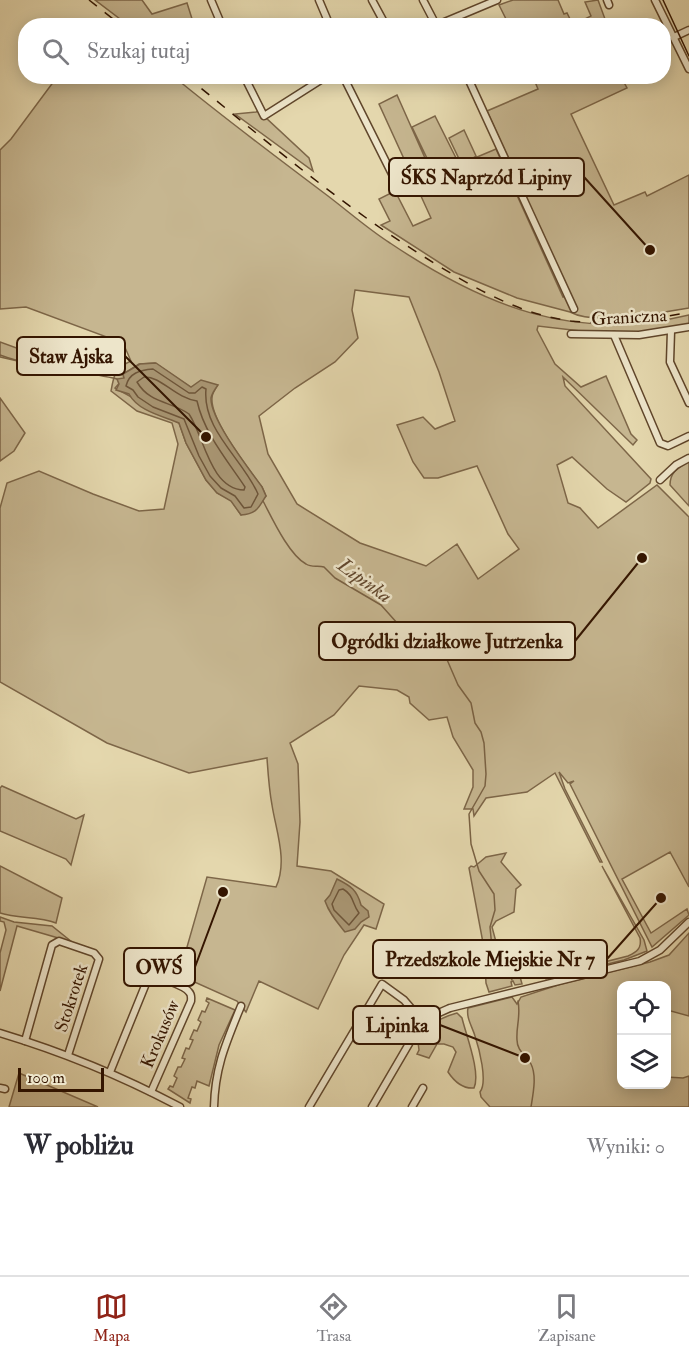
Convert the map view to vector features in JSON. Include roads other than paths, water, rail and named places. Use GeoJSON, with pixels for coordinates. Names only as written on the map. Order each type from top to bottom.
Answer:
{"type":"FeatureCollection","features":[{"type":"Feature","properties":{"kind":"street"},"geometry":{"type":"LineString","coordinates":[[211,0],[219,18]]}},
{"type":"Feature","properties":{"kind":"street"},"geometry":{"type":"LineString","coordinates":[[319,0],[327,18]]}},
{"type":"Feature","properties":{"kind":"street"},"geometry":{"type":"LineString","coordinates":[[372,0],[382,18]]}},
{"type":"Feature","properties":{"kind":"street"},"geometry":{"type":"LineString","coordinates":[[423,0],[435,18]]}},
{"type":"Feature","properties":{"kind":"street"},"geometry":{"type":"LineString","coordinates":[[455,18],[497,0]]}},
{"type":"Feature","properties":{"kind":"street"},"geometry":{"type":"LineString","coordinates":[[655,0],[664,18]]}},
{"type":"Feature","properties":{"kind":"street"},"geometry":{"type":"LineString","coordinates":[[674,37],[689,30]]}},
{"type":"Feature","properties":{"kind":"street"},"geometry":{"type":"LineString","coordinates":[[671,31],[689,69]]}},
{"type":"Feature","properties":{"kind":"street"},"geometry":{"type":"LineString","coordinates":[[248,84],[264,116],[314,84]]}},
{"type":"Feature","properties":{"kind":"street"},"geometry":{"type":"LineString","coordinates":[[347,84],[395,180]]}},
{"type":"Feature","properties":{"kind":"street"},"geometry":{"type":"LineString","coordinates":[[471,84],[574,309]]}},
{"type":"Feature","properties":{"kind":"street","name":"Graniczna"},"geometry":{"type":"LineString","coordinates":[[571,334],[639,335],[689,327]]}},
{"type":"Feature","properties":{"kind":"street"},"geometry":{"type":"LineString","coordinates":[[671,330],[670,362],[689,403]]}},
{"type":"Feature","properties":{"kind":"street"},"geometry":{"type":"LineString","coordinates":[[614,335],[660,443],[668,446],[689,436]]}},
{"type":"Feature","properties":{"kind":"street"},"geometry":{"type":"LineString","coordinates":[[660,480],[676,465],[689,458]]}},
{"type":"Feature","properties":{"kind":"street"},"geometry":{"type":"LineString","coordinates":[[372,1107],[408,1044],[423,1022],[433,1015],[450,1008],[640,961],[660,950],[689,922]]}},
{"type":"Feature","properties":{"kind":"street","name":"Stokrotek"},"geometry":{"type":"LineString","coordinates":[[25,1041],[52,945],[59,941],[94,953],[99,958],[68,1055]]}},
{"type":"Feature","properties":{"kind":"street","name":"Krokusów"},"geometry":{"type":"LineString","coordinates":[[110,1072],[149,976],[156,976],[188,990],[192,997],[191,1001],[151,1092]]}},
{"type":"Feature","properties":{"kind":"street"},"geometry":{"type":"LineString","coordinates":[[309,1107],[382,984],[404,1000],[423,1022]]}},
{"type":"Feature","properties":{"kind":"street"},"geometry":{"type":"LineString","coordinates":[[214,1107],[214,1085],[221,1052],[241,1006]]}},
{"type":"Feature","properties":{"kind":"street"},"geometry":{"type":"LineString","coordinates":[[0,1033],[68,1055],[110,1072],[180,1107]]}},
{"type":"Feature","properties":{"kind":"street"},"geometry":{"type":"LineString","coordinates":[[412,1107],[423,1088]]}},
{"type":"Feature","properties":{"kind":"water"},"geometry":{"type":"Polygon","coordinates":[[[156,363],[191,387],[201,380],[218,385],[211,398],[212,407],[223,431],[266,496],[254,512],[241,515],[231,501],[217,493],[206,480],[186,443],[179,423],[144,409],[129,394],[116,390],[119,384],[117,379],[124,378],[123,374],[140,364],[156,363]]]}},
{"type":"Feature","properties":{"kind":"water"},"geometry":{"type":"Polygon","coordinates":[[[337,879],[350,886],[361,905],[368,911],[369,917],[355,929],[345,932],[325,901],[337,879]]]}},
{"type":"Feature","properties":{"kind":"waterway","name":"Lipinka"},"geometry":{"type":"LineString","coordinates":[[0,355],[27,363],[117,379]]}},
{"type":"Feature","properties":{"kind":"waterway","name":"Lipinka"},"geometry":{"type":"LineString","coordinates":[[263,501],[282,536],[293,553],[300,559],[308,565],[324,567],[335,578],[381,605],[398,624],[436,642],[445,655],[458,685],[471,703],[475,723],[484,743],[486,774],[485,786],[469,814],[471,844],[479,871],[494,894],[495,910],[490,927],[492,948],[498,960],[508,969],[512,980]]}},
{"type":"Feature","properties":{"kind":"waterway","name":"Lipinka"},"geometry":{"type":"LineString","coordinates":[[518,1001],[517,1044],[531,1064],[534,1074],[531,1107]]}},
{"type":"Feature","properties":{"kind":"tram line"},"geometry":{"type":"LineString","coordinates":[[663,0],[689,56]]}},
{"type":"Feature","properties":{"kind":"railway"},"geometry":{"type":"LineString","coordinates":[[89,0],[112,18]]}},
{"type":"Feature","properties":{"kind":"railway"},"geometry":{"type":"LineString","coordinates":[[196,84],[303,171],[394,238],[460,279],[495,297],[532,312],[571,321],[631,321],[689,312]]}},
{"type":"Feature","properties":{"kind":"place","name":"ŚKS Naprzód Lipiny"},"geometry":{"type":"Point","coordinates":[650,250]}},
{"type":"Feature","properties":{"kind":"place","name":"Staw Ajska"},"geometry":{"type":"Point","coordinates":[206,437]}},
{"type":"Feature","properties":{"kind":"place","name":"Ogródki działkowe Jutrzenka"},"geometry":{"type":"Point","coordinates":[642,558]}},
{"type":"Feature","properties":{"kind":"place","name":"OWŚ"},"geometry":{"type":"Point","coordinates":[223,892]}},
{"type":"Feature","properties":{"kind":"place","name":"Przedszkole Miejskie Nr 7"},"geometry":{"type":"Point","coordinates":[661,898]}},
{"type":"Feature","properties":{"kind":"place","name":"Lipinka"},"geometry":{"type":"Point","coordinates":[525,1058]}}]}
